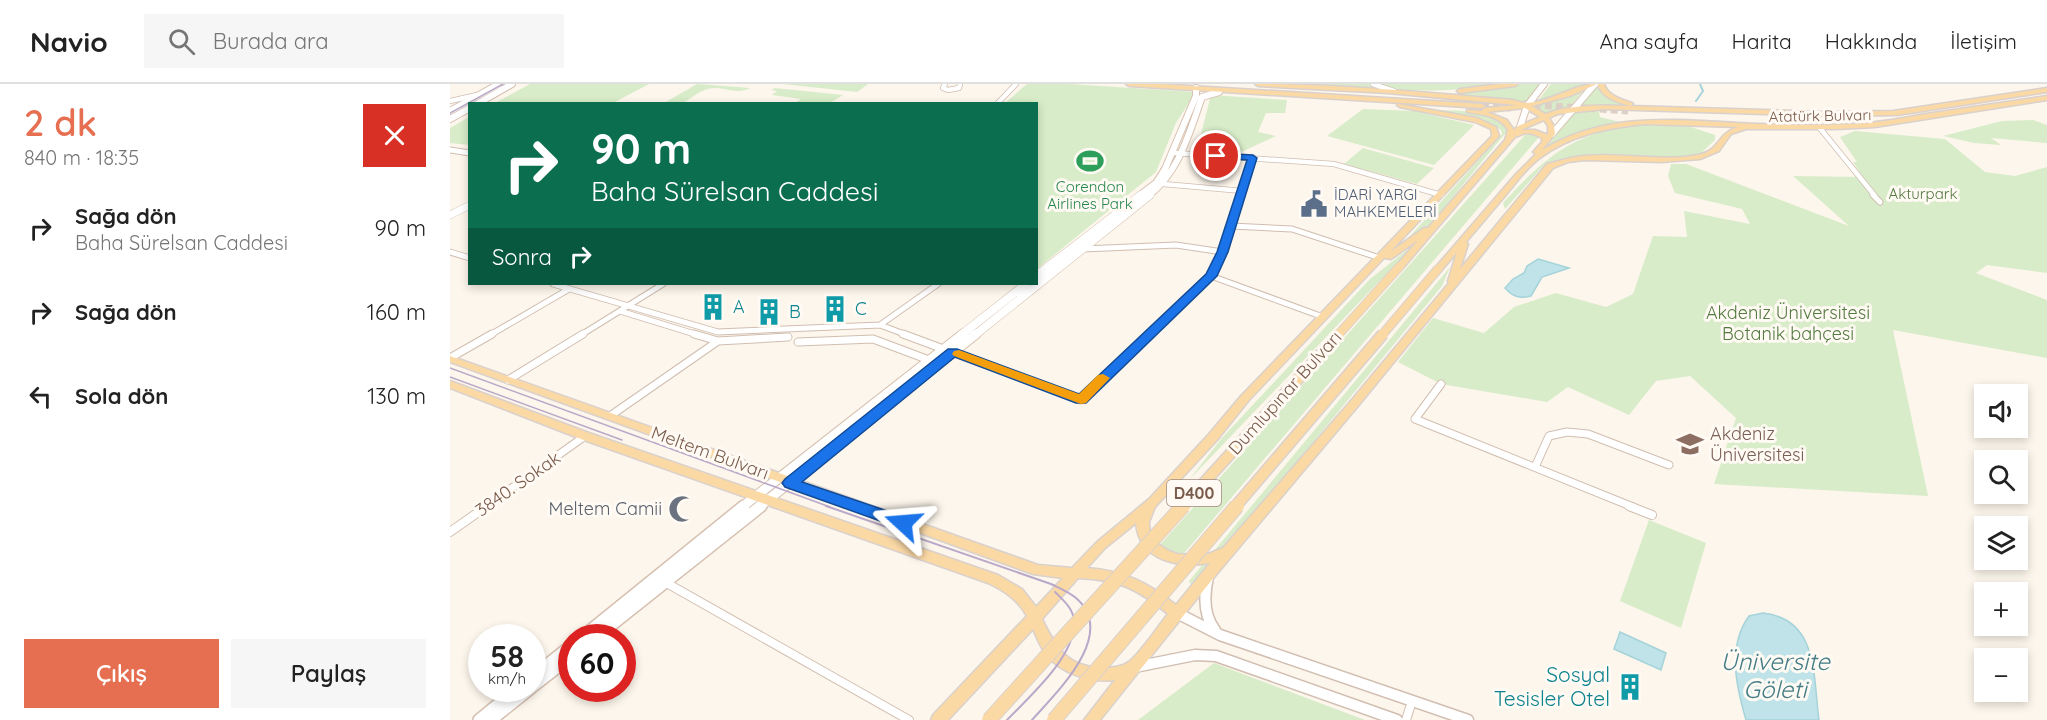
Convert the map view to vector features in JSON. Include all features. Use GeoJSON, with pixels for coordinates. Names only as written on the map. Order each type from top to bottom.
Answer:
{"type":"FeatureCollection","features":[{"type":"Feature","properties":{"kind":"main road"},"geometry":{"type":"LineString","coordinates":[[450,111],[499,84]]}},
{"type":"Feature","properties":{"kind":"main road"},"geometry":{"type":"LineString","coordinates":[[480,102],[512,84]]}},
{"type":"Feature","properties":{"kind":"main road"},"geometry":{"type":"LineString","coordinates":[[486,102],[518,84]]}},
{"type":"Feature","properties":{"kind":"main road"},"geometry":{"type":"LineString","coordinates":[[1129,84],[1483,102]]}},
{"type":"Feature","properties":{"kind":"main road"},"geometry":{"type":"LineString","coordinates":[[1258,84],[1400,92],[1501,104],[1493,110]]}},
{"type":"Feature","properties":{"kind":"main road"},"geometry":{"type":"LineString","coordinates":[[1400,92],[1463,91],[1515,84]]}},
{"type":"Feature","properties":{"kind":"main road","name":"Dumlupınar Bulvarı"},"geometry":{"type":"LineString","coordinates":[[989,720],[1440,221],[1515,135],[1527,106],[1544,84]]}},
{"type":"Feature","properties":{"kind":"main road"},"geometry":{"type":"LineString","coordinates":[[1461,110],[1493,110],[1527,106],[1595,84]]}},
{"type":"Feature","properties":{"kind":"main road"},"geometry":{"type":"LineString","coordinates":[[1517,175],[1595,84]]}},
{"type":"Feature","properties":{"kind":"main road"},"geometry":{"type":"LineString","coordinates":[[1601,84],[1607,94],[1621,101],[1657,108]]}},
{"type":"Feature","properties":{"kind":"main road"},"geometry":{"type":"LineString","coordinates":[[1196,88],[1527,106],[1545,117],[1551,126],[1552,134]]}},
{"type":"Feature","properties":{"kind":"main road"},"geometry":{"type":"LineString","coordinates":[[1038,274],[1156,183],[1176,153],[1196,96],[1196,88]]}},
{"type":"Feature","properties":{"kind":"main road"},"geometry":{"type":"LineString","coordinates":[[1038,283],[1163,184],[1202,97],[1220,88],[1488,114],[1506,122],[1511,130],[1503,148]]}},
{"type":"Feature","properties":{"kind":"main road","name":"Atatürk Bulvarı"},"geometry":{"type":"LineString","coordinates":[[2047,90],[1898,113],[1830,119],[1628,113],[1810,122],[1914,119],[2047,98]]}},
{"type":"Feature","properties":{"kind":"main road"},"geometry":{"type":"LineString","coordinates":[[1228,550],[1202,561],[1179,561],[1160,553],[1150,544],[1144,534],[1143,523],[1146,512],[1245,398],[1496,136],[1496,130],[1482,121],[1400,105]]}},
{"type":"Feature","properties":{"kind":"main road"},"geometry":{"type":"LineString","coordinates":[[1520,127],[1571,110],[1605,113],[1657,108],[1827,114],[1898,113]]}},
{"type":"Feature","properties":{"kind":"main road"},"geometry":{"type":"LineString","coordinates":[[450,121],[468,110]]}},
{"type":"Feature","properties":{"kind":"main road"},"geometry":{"type":"LineString","coordinates":[[1605,113],[1635,122],[1760,126],[1819,127],[1893,123],[1914,119]]}},
{"type":"Feature","properties":{"kind":"main road","name":"Dumlupınar Bulvarı"},"geometry":{"type":"LineString","coordinates":[[1054,720],[1517,175],[1537,157],[1567,138],[1596,129],[1635,122]]}},
{"type":"Feature","properties":{"kind":"main road"},"geometry":{"type":"LineString","coordinates":[[1091,720],[1228,550],[1354,404],[1544,172],[1561,161],[1591,158],[1660,161],[1699,157],[1714,152],[1721,145],[1724,137],[1734,130],[1760,126]]}},
{"type":"Feature","properties":{"kind":"main road"},"geometry":{"type":"LineString","coordinates":[[1515,135],[1524,131],[1532,132],[1546,137],[1545,142]]}},
{"type":"Feature","properties":{"kind":"main road"},"geometry":{"type":"LineString","coordinates":[[1497,200],[1504,220]]}},
{"type":"Feature","properties":{"kind":"main road"},"geometry":{"type":"LineString","coordinates":[[1368,270],[1440,221]]}},
{"type":"Feature","properties":{"kind":"main road"},"geometry":{"type":"LineString","coordinates":[[1450,286],[1466,237]]}},
{"type":"Feature","properties":{"kind":"main road"},"geometry":{"type":"LineString","coordinates":[[611,624],[661,580],[948,350],[1025,285]]}},
{"type":"Feature","properties":{"kind":"main road"},"geometry":{"type":"LineString","coordinates":[[784,481],[929,360],[948,350],[1035,285]]}},
{"type":"Feature","properties":{"kind":"main road","name":"Meltem Bulvarı"},"geometry":{"type":"LineString","coordinates":[[450,359],[784,481],[1038,570],[1074,573]]}},
{"type":"Feature","properties":{"kind":"main road","name":"Meltem Bulvarı"},"geometry":{"type":"LineString","coordinates":[[450,384],[585,436],[993,579],[1017,593],[1035,617]]}},
{"type":"Feature","properties":{"kind":"main road"},"geometry":{"type":"LineString","coordinates":[[938,720],[1101,544],[1153,502]]}},
{"type":"Feature","properties":{"kind":"main road"},"geometry":{"type":"LineString","coordinates":[[1074,573],[1104,575],[1129,581],[1146,590],[1177,613]]}},
{"type":"Feature","properties":{"kind":"main road"},"geometry":{"type":"LineString","coordinates":[[600,624],[661,580]]}},
{"type":"Feature","properties":{"kind":"main road"},"geometry":{"type":"LineString","coordinates":[[1035,617],[1053,653],[1077,668],[1090,674],[1110,674],[1134,667]]}},
{"type":"Feature","properties":{"kind":"main road"},"geometry":{"type":"LineString","coordinates":[[546,666],[558,656]]}},
{"type":"Feature","properties":{"kind":"main road"},"geometry":{"type":"LineString","coordinates":[[546,677],[558,667]]}},
{"type":"Feature","properties":{"kind":"main road"},"geometry":{"type":"LineString","coordinates":[[479,720],[501,702]]}},
{"type":"Feature","properties":{"kind":"main road"},"geometry":{"type":"LineString","coordinates":[[491,720],[514,702]]}},
{"type":"Feature","properties":{"kind":"street"},"geometry":{"type":"LineString","coordinates":[[945,84],[942,88],[948,90],[959,88],[960,84]]}},
{"type":"Feature","properties":{"kind":"street"},"geometry":{"type":"LineString","coordinates":[[999,102],[1016,84]]}},
{"type":"Feature","properties":{"kind":"street"},"geometry":{"type":"LineString","coordinates":[[1373,84],[1380,88],[1400,92]]}},
{"type":"Feature","properties":{"kind":"street"},"geometry":{"type":"LineString","coordinates":[[450,101],[480,95]]}},
{"type":"Feature","properties":{"kind":"street"},"geometry":{"type":"LineString","coordinates":[[1819,127],[1857,177],[1880,202]]}},
{"type":"Feature","properties":{"kind":"street"},"geometry":{"type":"LineString","coordinates":[[450,150],[468,153]]}},
{"type":"Feature","properties":{"kind":"street"},"geometry":{"type":"LineString","coordinates":[[1176,153],[1334,164],[1441,195]]}},
{"type":"Feature","properties":{"kind":"street"},"geometry":{"type":"LineString","coordinates":[[556,285],[718,332],[880,325],[1081,400],[1211,276],[1223,252],[1253,158]]}},
{"type":"Feature","properties":{"kind":"street"},"geometry":{"type":"LineString","coordinates":[[1163,184],[1243,191]]}},
{"type":"Feature","properties":{"kind":"street"},"geometry":{"type":"LineString","coordinates":[[450,215],[468,207]]}},
{"type":"Feature","properties":{"kind":"street"},"geometry":{"type":"LineString","coordinates":[[1231,226],[1292,229],[1380,258]]}},
{"type":"Feature","properties":{"kind":"street"},"geometry":{"type":"LineString","coordinates":[[1083,249],[1176,245],[1223,252]]}},
{"type":"Feature","properties":{"kind":"street"},"geometry":{"type":"LineString","coordinates":[[450,252],[468,257]]}},
{"type":"Feature","properties":{"kind":"street"},"geometry":{"type":"LineString","coordinates":[[1211,276],[1323,317]]}},
{"type":"Feature","properties":{"kind":"street"},"geometry":{"type":"LineString","coordinates":[[508,380],[661,285]]}},
{"type":"Feature","properties":{"kind":"street"},"geometry":{"type":"LineString","coordinates":[[880,325],[937,285]]}},
{"type":"Feature","properties":{"kind":"street"},"geometry":{"type":"LineString","coordinates":[[450,359],[569,289]]}},
{"type":"Feature","properties":{"kind":"street"},"geometry":{"type":"LineString","coordinates":[[620,311],[718,341],[788,338]]}},
{"type":"Feature","properties":{"kind":"street"},"geometry":{"type":"LineString","coordinates":[[798,342],[873,339],[929,360]]}},
{"type":"Feature","properties":{"kind":"street"},"geometry":{"type":"LineString","coordinates":[[610,416],[718,341]]}},
{"type":"Feature","properties":{"kind":"street"},"geometry":{"type":"LineString","coordinates":[[1441,384],[1415,419],[1652,514]]}},
{"type":"Feature","properties":{"kind":"street"},"geometry":{"type":"LineString","coordinates":[[1534,467],[1549,436],[1567,432],[1588,434],[1669,465]]}},
{"type":"Feature","properties":{"kind":"street","name":"3840. Sokak"},"geometry":{"type":"LineString","coordinates":[[450,532],[585,436]]}},
{"type":"Feature","properties":{"kind":"street"},"geometry":{"type":"LineString","coordinates":[[1210,572],[1206,588],[1208,621],[1220,635]]}},
{"type":"Feature","properties":{"kind":"street"},"geometry":{"type":"LineString","coordinates":[[661,580],[909,720]]}},
{"type":"Feature","properties":{"kind":"street"},"geometry":{"type":"LineString","coordinates":[[1177,613],[1220,635],[1468,720]]}},
{"type":"Feature","properties":{"kind":"street"},"geometry":{"type":"LineString","coordinates":[[1134,667],[1195,655],[1216,656],[1397,720]]}},
{"type":"Feature","properties":{"kind":"street"},"geometry":{"type":"LineString","coordinates":[[1406,720],[1412,701]]}},
{"type":"Feature","properties":{"kind":"green space"},"geometry":{"type":"Polygon","coordinates":[[[530,84],[649,84],[615,102],[497,102],[530,84]]]}},
{"type":"Feature","properties":{"kind":"green space"},"geometry":{"type":"Polygon","coordinates":[[[697,84],[750,88],[735,91],[714,88],[701,91],[682,102],[666,102],[697,84]]]}},
{"type":"Feature","properties":{"kind":"green space"},"geometry":{"type":"Polygon","coordinates":[[[783,84],[868,84],[857,92],[783,84]]]}},
{"type":"Feature","properties":{"kind":"green space"},"geometry":{"type":"Polygon","coordinates":[[[1027,84],[1069,84],[1196,92],[1176,123],[1156,172],[1038,268],[1038,102],[1006,102],[1027,84]]]}},
{"type":"Feature","properties":{"kind":"green space"},"geometry":{"type":"Polygon","coordinates":[[[1311,84],[1493,84],[1425,91],[1311,84]]]}},
{"type":"Feature","properties":{"kind":"green space"},"geometry":{"type":"Polygon","coordinates":[[[1520,84],[1541,84],[1525,104],[1484,96],[1435,94],[1467,93],[1520,84]]]}},
{"type":"Feature","properties":{"kind":"green space"},"geometry":{"type":"Polygon","coordinates":[[[1551,84],[1585,84],[1560,96],[1536,103],[1551,84]]]}},
{"type":"Feature","properties":{"kind":"green space"},"geometry":{"type":"Polygon","coordinates":[[[1596,86],[1605,96],[1631,105],[1580,107],[1596,86]]]}},
{"type":"Feature","properties":{"kind":"green space"},"geometry":{"type":"Polygon","coordinates":[[[775,88],[843,95],[832,102],[796,102],[801,99],[772,95],[777,91],[771,90],[775,88]]]}},
{"type":"Feature","properties":{"kind":"green space"},"geometry":{"type":"Polygon","coordinates":[[[1583,91],[1569,108],[1543,114],[1531,107],[1583,91]]]}},
{"type":"Feature","properties":{"kind":"green space"},"geometry":{"type":"Polygon","coordinates":[[[1211,95],[1287,100],[1285,113],[1266,113],[1258,132],[1276,136],[1237,154],[1196,153],[1211,95]]]}},
{"type":"Feature","properties":{"kind":"green space"},"geometry":{"type":"Polygon","coordinates":[[[1598,108],[1600,117],[1620,122],[1563,138],[1546,148],[1573,113],[1598,108]]]}},
{"type":"Feature","properties":{"kind":"green space"},"geometry":{"type":"Polygon","coordinates":[[[1363,109],[1414,111],[1474,125],[1434,165],[1327,136],[1363,109]]]}},
{"type":"Feature","properties":{"kind":"green space"},"geometry":{"type":"Polygon","coordinates":[[[1437,110],[1476,112],[1495,118],[1508,130],[1430,225],[1403,244],[1502,134],[1501,130],[1490,123],[1437,110]]]}},
{"type":"Feature","properties":{"kind":"green space"},"geometry":{"type":"Polygon","coordinates":[[[468,118],[468,145],[450,143],[450,128],[468,118]]]}},
{"type":"Feature","properties":{"kind":"green space"},"geometry":{"type":"Polygon","coordinates":[[[2033,120],[2047,125],[2047,143],[1991,138],[2001,145],[1974,143],[1943,136],[2002,121],[2033,120]]]}},
{"type":"Feature","properties":{"kind":"green space"},"geometry":{"type":"Polygon","coordinates":[[[1636,125],[1688,126],[1715,135],[1715,140],[1700,154],[1683,158],[1580,156],[1545,164],[1505,209],[1503,203],[1518,187],[1547,160],[1562,150],[1595,134],[1636,125]]]}},
{"type":"Feature","properties":{"kind":"green space","name":"Akdeniz Üniversitesi Botanik bahçesi"},"geometry":{"type":"Polygon","coordinates":[[[1855,131],[1945,139],[1985,172],[2015,176],[2047,167],[2047,273],[1987,265],[1976,273],[2047,300],[2047,358],[1893,330],[1928,496],[1714,484],[1736,418],[1690,376],[1656,381],[1629,415],[1568,387],[1547,402],[1441,384],[1398,362],[1433,318],[1484,333],[1514,307],[1556,293],[1606,307],[1633,294],[1653,236],[1687,237],[1684,211],[1750,224],[1742,209],[1675,193],[1668,176],[1671,164],[1686,164],[1849,226],[1793,176],[1863,177],[1853,162],[1857,162],[1840,137],[1855,131]]]}},
{"type":"Feature","properties":{"kind":"green space"},"geometry":{"type":"Polygon","coordinates":[[[1532,134],[1539,137],[1180,558],[1158,547],[1525,135],[1532,134]]]}},
{"type":"Feature","properties":{"kind":"green space"},"geometry":{"type":"Polygon","coordinates":[[[1363,148],[1434,168],[1417,184],[1344,164],[1363,148]]]}},
{"type":"Feature","properties":{"kind":"green space"},"geometry":{"type":"Polygon","coordinates":[[[1417,242],[1189,480],[1221,439],[1370,279],[1417,242]]]}},
{"type":"Feature","properties":{"kind":"green space"},"geometry":{"type":"Polygon","coordinates":[[[1450,267],[1442,286],[1193,588],[1189,581],[1450,267]]]}},
{"type":"Feature","properties":{"kind":"green space"},"geometry":{"type":"Polygon","coordinates":[[[1649,520],[1706,543],[1681,628],[1620,601],[1649,520]]]}},
{"type":"Feature","properties":{"kind":"green space"},"geometry":{"type":"Polygon","coordinates":[[[1214,663],[1365,720],[1138,720],[1214,663]]]}},
{"type":"Feature","properties":{"kind":"water"},"geometry":{"type":"Polygon","coordinates":[[[1538,259],[1569,268],[1542,277],[1531,296],[1517,297],[1505,288],[1513,279],[1524,273],[1527,266],[1538,259]]]}},
{"type":"Feature","properties":{"kind":"water","name":"Üniversite Göleti"},"geometry":{"type":"Polygon","coordinates":[[[1763,613],[1781,618],[1795,626],[1804,638],[1813,669],[1819,720],[1746,720],[1737,680],[1738,640],[1749,616],[1763,613]]]}},
{"type":"Feature","properties":{"kind":"water"},"geometry":{"type":"Polygon","coordinates":[[[1620,632],[1666,653],[1661,670],[1614,649],[1620,632]]]}},
{"type":"Feature","properties":{"kind":"waterway"},"geometry":{"type":"LineString","coordinates":[[1696,101],[1703,91],[1700,84]]}},
{"type":"Feature","properties":{"kind":"tunnel"},"geometry":{"type":"LineString","coordinates":[[1523,104],[1628,111]]}},
{"type":"Feature","properties":{"kind":"tunnel"},"geometry":{"type":"LineString","coordinates":[[1482,106],[1511,108]]}},
{"type":"Feature","properties":{"kind":"tram line"},"geometry":{"type":"LineString","coordinates":[[470,102],[503,84]]}},
{"type":"Feature","properties":{"kind":"tram line"},"geometry":{"type":"LineString","coordinates":[[450,113],[468,103]]}},
{"type":"Feature","properties":{"kind":"tram line"},"geometry":{"type":"LineString","coordinates":[[450,368],[830,507]]}},
{"type":"Feature","properties":{"kind":"tram line"},"geometry":{"type":"LineString","coordinates":[[450,377],[622,440]]}},
{"type":"Feature","properties":{"kind":"tram line"},"geometry":{"type":"LineString","coordinates":[[826,506],[1051,584],[1076,598],[1087,612],[1090,628],[1087,645],[1068,679],[1032,720]]}},
{"type":"Feature","properties":{"kind":"tram line"},"geometry":{"type":"LineString","coordinates":[[1007,720],[1049,676],[1067,649],[1073,635],[1072,613],[1055,592]]}},
{"type":"Feature","properties":{"kind":"slow traffic"},"geometry":{"type":"LineString","coordinates":[[959,354],[1081,400],[1103,378]]}},
{"type":"Feature","properties":{"kind":"place","name":"Corendon Airlines Park"},"geometry":{"type":"Point","coordinates":[1090,161]}},
{"type":"Feature","properties":{"kind":"place","name":"İDARİ YARGI MAHKEMELERİ"},"geometry":{"type":"Point","coordinates":[1314,204]}},
{"type":"Feature","properties":{"kind":"place","name":"A"},"geometry":{"type":"Point","coordinates":[713,307]}},
{"type":"Feature","properties":{"kind":"place","name":"C"},"geometry":{"type":"Point","coordinates":[835,309]}},
{"type":"Feature","properties":{"kind":"place","name":"B"},"geometry":{"type":"Point","coordinates":[769,312]}},
{"type":"Feature","properties":{"kind":"place","name":"Akdeniz Üniversitesi"},"geometry":{"type":"Point","coordinates":[1690,444]}},
{"type":"Feature","properties":{"kind":"place","name":"Meltem Camii"},"geometry":{"type":"Point","coordinates":[682,509]}},
{"type":"Feature","properties":{"kind":"place","name":"Sosyal Tesisler Otel"},"geometry":{"type":"Point","coordinates":[1630,687]}},
{"type":"Feature","properties":{"kind":"route"},"geometry":{"type":"LineString","coordinates":[[903,523],[790,483],[953,351],[1081,400],[1211,276],[1223,252],[1253,158],[1216,156]]}},
{"type":"Feature","properties":{"kind":"park label","name":"Akturpark"},"geometry":{"type":"Point","coordinates":[1923,194]}}]}
